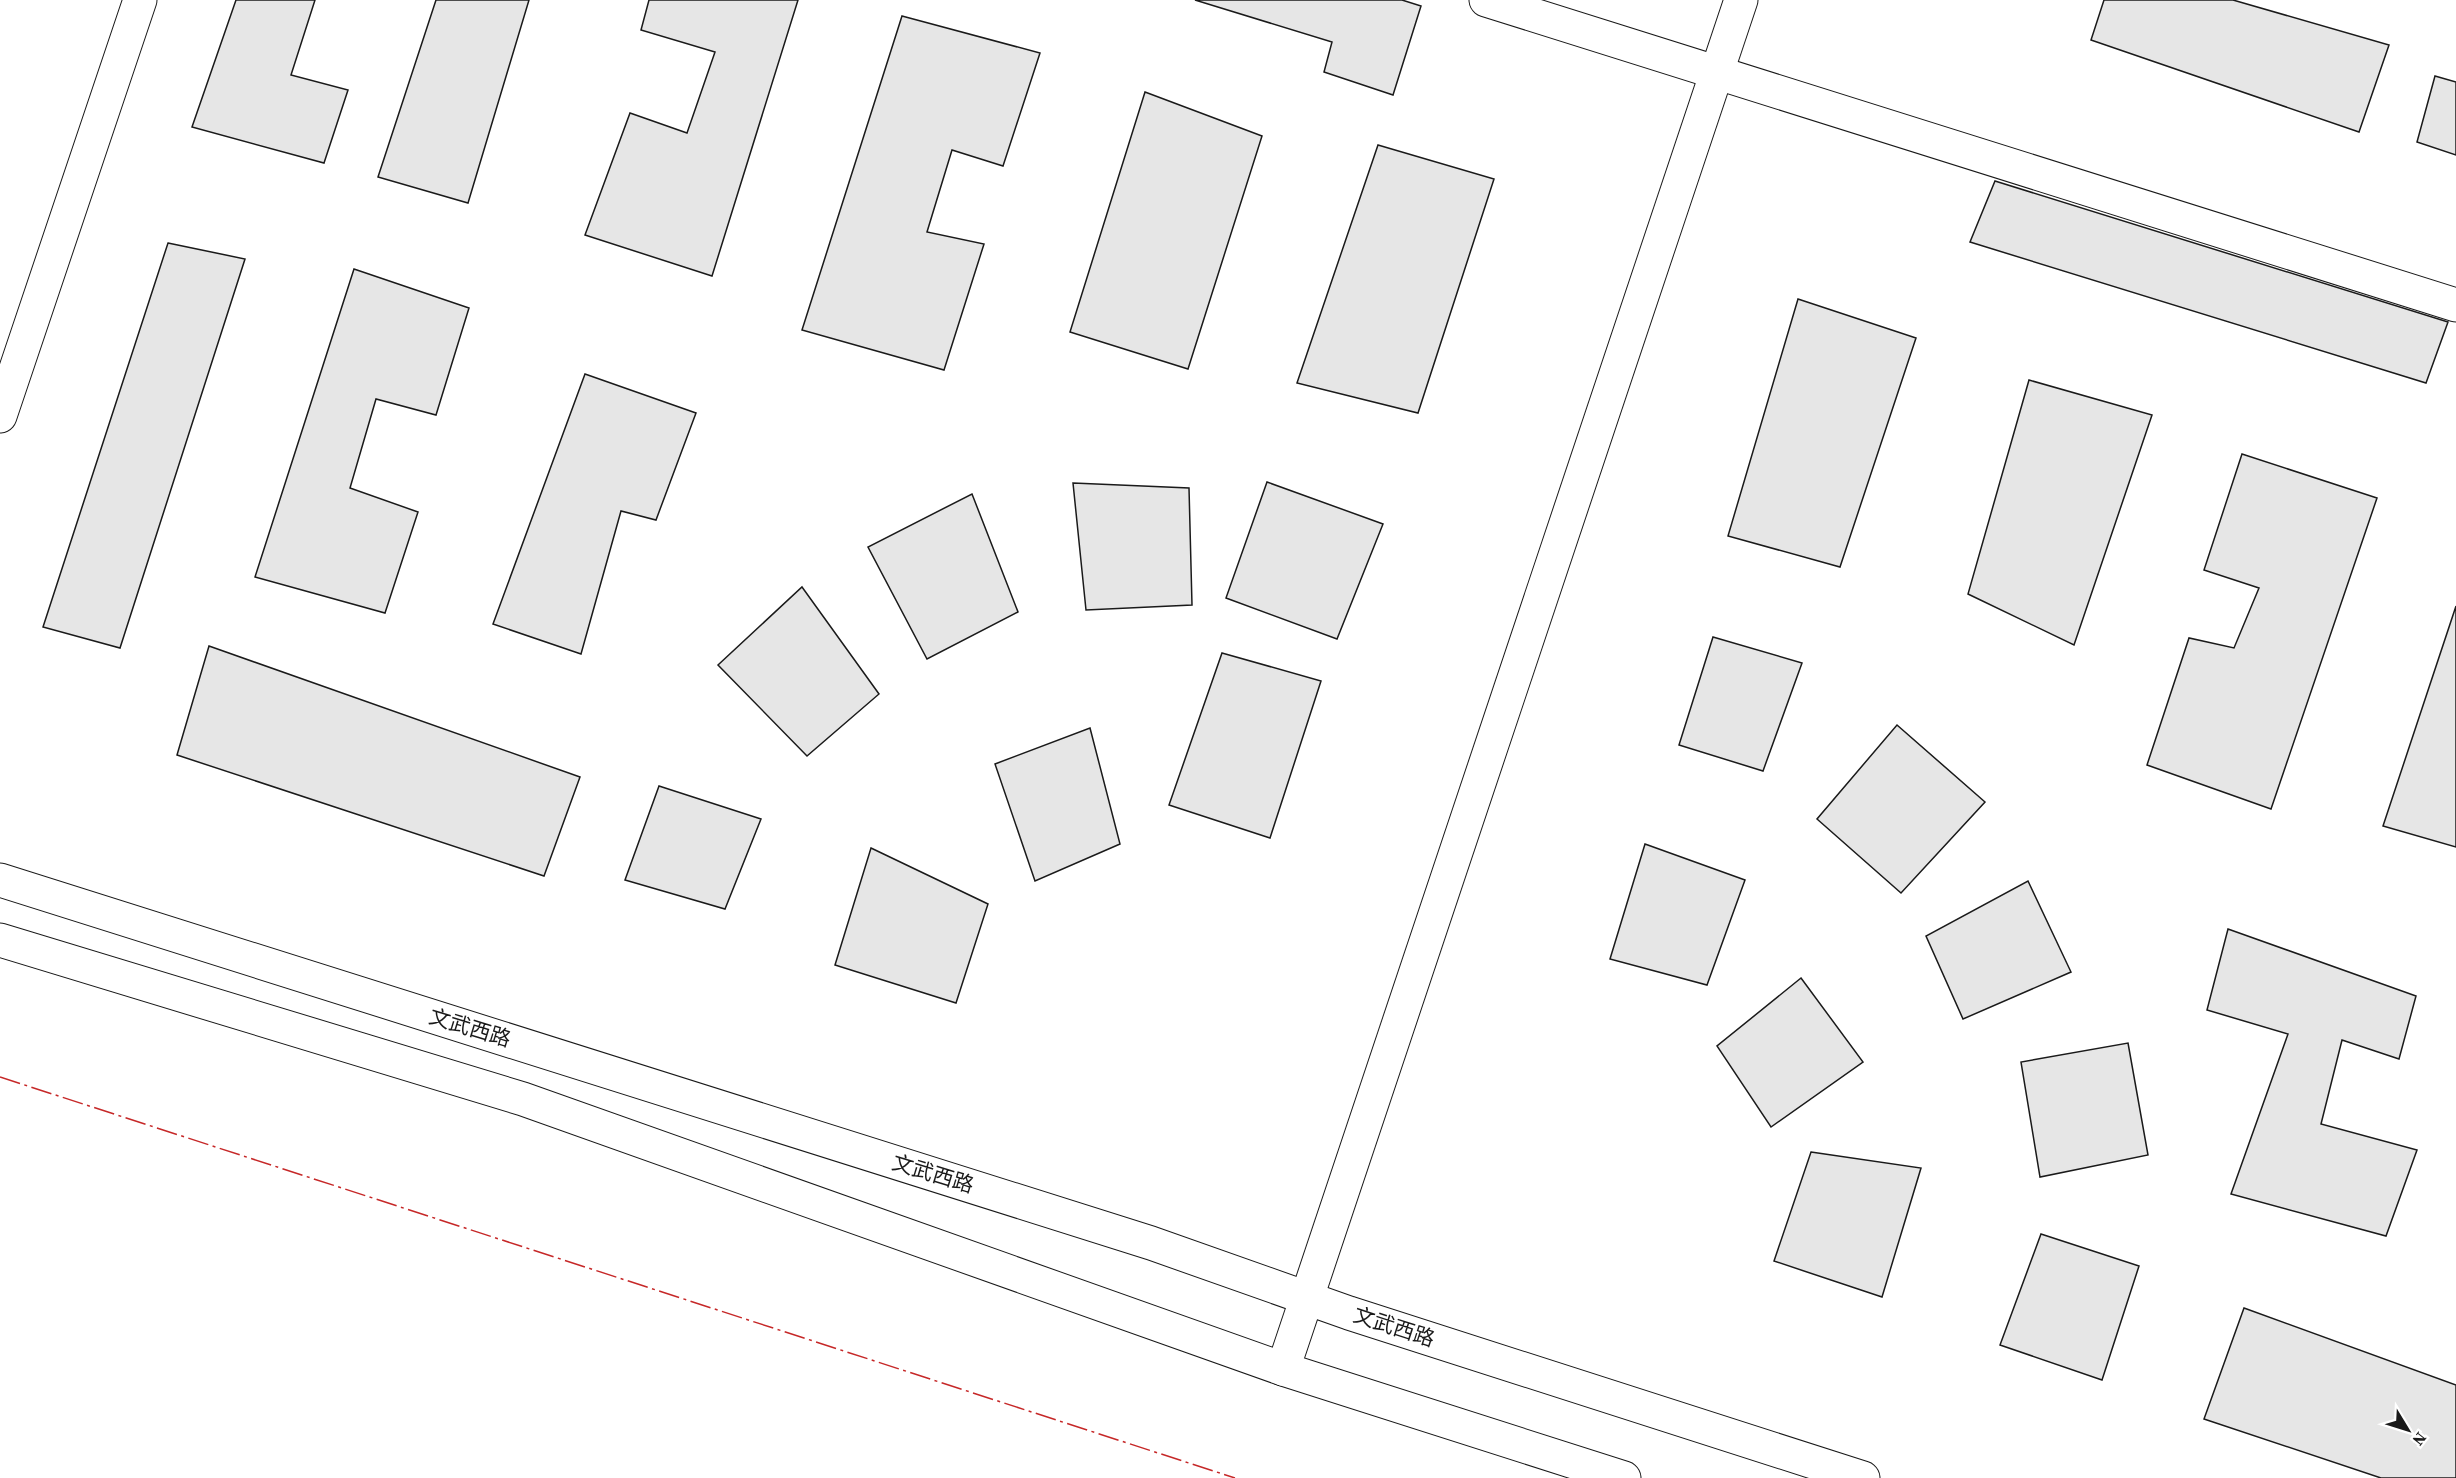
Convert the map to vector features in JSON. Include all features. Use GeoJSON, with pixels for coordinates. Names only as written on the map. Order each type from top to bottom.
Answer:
{"type":"FeatureCollection","features":[{"type":"Feature","properties":{"kind":"street"},"geometry":{"type":"LineString","coordinates":[[0,416],[140,0]]}},
{"type":"Feature","properties":{"kind":"street"},"geometry":{"type":"LineString","coordinates":[[1486,0],[1717,75],[2456,305]]}},
{"type":"Feature","properties":{"kind":"street"},"geometry":{"type":"LineString","coordinates":[[1283,1369],[1741,0]]}},
{"type":"Feature","properties":{"kind":"street","name":"文武西路"},"geometry":{"type":"LineString","coordinates":[[0,880],[1151,1243],[1349,1313],[1863,1478]]}},
{"type":"Feature","properties":{"kind":"street"},"geometry":{"type":"LineString","coordinates":[[0,940],[523,1099],[1283,1369],[1624,1478]]}},
{"type":"Feature","properties":{"kind":"building"},"geometry":{"type":"Polygon","coordinates":[[[236,0],[315,0],[291,75],[348,90],[324,163],[192,127],[236,0]]]}},
{"type":"Feature","properties":{"kind":"building"},"geometry":{"type":"Polygon","coordinates":[[[436,0],[529,0],[468,203],[378,177],[436,0]]]}},
{"type":"Feature","properties":{"kind":"building"},"geometry":{"type":"Polygon","coordinates":[[[649,0],[798,0],[712,276],[585,235],[630,113],[687,133],[715,52],[641,30],[649,0]]]}},
{"type":"Feature","properties":{"kind":"building"},"geometry":{"type":"Polygon","coordinates":[[[1195,0],[1402,0],[1421,6],[1393,95],[1324,72],[1332,42],[1195,0]]]}},
{"type":"Feature","properties":{"kind":"building"},"geometry":{"type":"Polygon","coordinates":[[[2104,0],[2233,0],[2389,45],[2359,132],[2091,40],[2104,0]]]}},
{"type":"Feature","properties":{"kind":"building"},"geometry":{"type":"Polygon","coordinates":[[[902,16],[1040,53],[1003,166],[952,150],[927,232],[984,244],[944,370],[802,330],[902,16]]]}},
{"type":"Feature","properties":{"kind":"building"},"geometry":{"type":"Polygon","coordinates":[[[2435,76],[2456,82],[2456,155],[2417,142],[2435,76]]]}},
{"type":"Feature","properties":{"kind":"building"},"geometry":{"type":"Polygon","coordinates":[[[1145,92],[1262,136],[1188,369],[1070,332],[1145,92]]]}},
{"type":"Feature","properties":{"kind":"building"},"geometry":{"type":"Polygon","coordinates":[[[1378,145],[1494,179],[1418,413],[1297,383],[1378,145]]]}},
{"type":"Feature","properties":{"kind":"building"},"geometry":{"type":"Polygon","coordinates":[[[1995,181],[2448,322],[2426,383],[1970,242],[1995,181]]]}},
{"type":"Feature","properties":{"kind":"building"},"geometry":{"type":"Polygon","coordinates":[[[168,243],[245,259],[120,648],[43,627],[168,243]]]}},
{"type":"Feature","properties":{"kind":"building"},"geometry":{"type":"Polygon","coordinates":[[[354,269],[469,308],[436,415],[376,399],[350,488],[418,512],[385,613],[255,577],[354,269]]]}},
{"type":"Feature","properties":{"kind":"building"},"geometry":{"type":"Polygon","coordinates":[[[1798,299],[1916,338],[1840,567],[1728,536],[1798,299]]]}},
{"type":"Feature","properties":{"kind":"building"},"geometry":{"type":"Polygon","coordinates":[[[585,374],[696,413],[656,520],[621,511],[581,654],[493,624],[585,374]]]}},
{"type":"Feature","properties":{"kind":"building"},"geometry":{"type":"Polygon","coordinates":[[[2029,380],[2152,415],[2074,645],[1968,594],[2029,380]]]}},
{"type":"Feature","properties":{"kind":"building"},"geometry":{"type":"Polygon","coordinates":[[[2242,454],[2377,498],[2271,809],[2147,765],[2189,638],[2234,648],[2259,588],[2204,570],[2242,454]]]}},
{"type":"Feature","properties":{"kind":"building"},"geometry":{"type":"Polygon","coordinates":[[[1267,482],[1383,524],[1337,639],[1226,598],[1267,482]]]}},
{"type":"Feature","properties":{"kind":"building"},"geometry":{"type":"Polygon","coordinates":[[[1073,483],[1189,488],[1192,605],[1086,610],[1073,483]]]}},
{"type":"Feature","properties":{"kind":"building"},"geometry":{"type":"Polygon","coordinates":[[[972,494],[1018,612],[927,659],[868,547],[972,494]]]}},
{"type":"Feature","properties":{"kind":"building"},"geometry":{"type":"Polygon","coordinates":[[[802,587],[879,694],[807,756],[718,665],[802,587]]]}},
{"type":"Feature","properties":{"kind":"building"},"geometry":{"type":"Polygon","coordinates":[[[2456,606],[2456,847],[2383,826],[2456,606]]]}},
{"type":"Feature","properties":{"kind":"building"},"geometry":{"type":"Polygon","coordinates":[[[1713,637],[1802,663],[1763,771],[1679,745],[1713,637]]]}},
{"type":"Feature","properties":{"kind":"building"},"geometry":{"type":"Polygon","coordinates":[[[209,646],[580,777],[544,876],[177,755],[209,646]]]}},
{"type":"Feature","properties":{"kind":"building"},"geometry":{"type":"Polygon","coordinates":[[[1222,653],[1321,681],[1270,838],[1169,805],[1222,653]]]}},
{"type":"Feature","properties":{"kind":"building"},"geometry":{"type":"Polygon","coordinates":[[[1897,725],[1985,802],[1901,893],[1817,819],[1897,725]]]}},
{"type":"Feature","properties":{"kind":"building"},"geometry":{"type":"Polygon","coordinates":[[[1090,728],[1120,844],[1035,881],[995,764],[1090,728]]]}},
{"type":"Feature","properties":{"kind":"building"},"geometry":{"type":"Polygon","coordinates":[[[659,786],[761,819],[725,909],[625,880],[659,786]]]}},
{"type":"Feature","properties":{"kind":"building"},"geometry":{"type":"Polygon","coordinates":[[[1645,844],[1745,880],[1707,985],[1610,959],[1645,844]]]}},
{"type":"Feature","properties":{"kind":"building"},"geometry":{"type":"Polygon","coordinates":[[[871,848],[988,904],[956,1003],[835,965],[871,848]]]}},
{"type":"Feature","properties":{"kind":"building"},"geometry":{"type":"Polygon","coordinates":[[[2028,881],[2071,972],[1963,1019],[1926,936],[2028,881]]]}},
{"type":"Feature","properties":{"kind":"building"},"geometry":{"type":"Polygon","coordinates":[[[2228,929],[2416,996],[2399,1059],[2342,1040],[2321,1124],[2417,1150],[2386,1236],[2231,1194],[2288,1034],[2207,1010],[2228,929]]]}},
{"type":"Feature","properties":{"kind":"building"},"geometry":{"type":"Polygon","coordinates":[[[1801,978],[1863,1062],[1771,1127],[1717,1046],[1801,978]]]}},
{"type":"Feature","properties":{"kind":"building"},"geometry":{"type":"Polygon","coordinates":[[[2128,1043],[2148,1155],[2040,1177],[2021,1062],[2128,1043]]]}},
{"type":"Feature","properties":{"kind":"building"},"geometry":{"type":"Polygon","coordinates":[[[1811,1152],[1921,1168],[1882,1297],[1774,1261],[1811,1152]]]}},
{"type":"Feature","properties":{"kind":"building"},"geometry":{"type":"Polygon","coordinates":[[[2041,1234],[2139,1266],[2102,1380],[2000,1345],[2041,1234]]]}},
{"type":"Feature","properties":{"kind":"building"},"geometry":{"type":"Polygon","coordinates":[[[2244,1308],[2456,1385],[2456,1478],[2381,1478],[2204,1419],[2244,1308]]]}},
{"type":"Feature","properties":{"kind":"power"},"geometry":{"type":"LineString","coordinates":[[0,1077],[1235,1478]]}}]}
